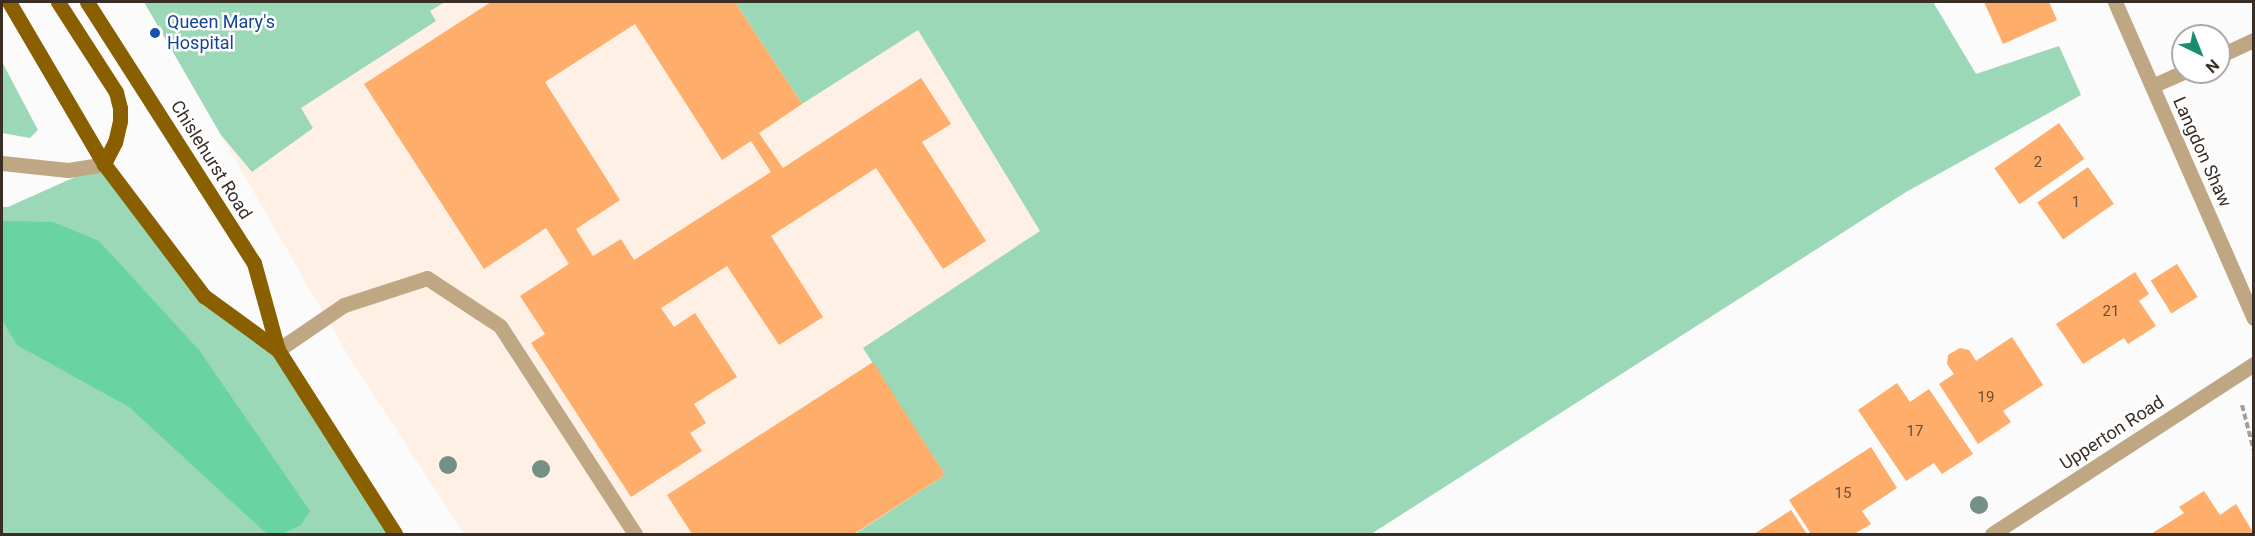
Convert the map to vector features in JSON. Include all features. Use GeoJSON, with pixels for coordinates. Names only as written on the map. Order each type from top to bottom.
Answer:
{"type":"FeatureCollection","features":[{"type":"Feature","properties":{"kind":"main road","name":"Chislehurst Road"},"geometry":{"type":"LineString","coordinates":[[9,2],[104,164],[204,296],[278,350]]}},
{"type":"Feature","properties":{"kind":"main road"},"geometry":{"type":"LineString","coordinates":[[58,2],[116,92],[120,120],[115,142],[104,164]]}},
{"type":"Feature","properties":{"kind":"main road","name":"Chislehurst Road"},"geometry":{"type":"LineString","coordinates":[[87,2],[254,263],[278,350],[394,534]]}},
{"type":"Feature","properties":{"kind":"street","name":"Langdon Shaw"},"geometry":{"type":"LineString","coordinates":[[2115,2],[2253,318]]}},
{"type":"Feature","properties":{"kind":"street"},"geometry":{"type":"LineString","coordinates":[[2231,50],[2253,40]]}},
{"type":"Feature","properties":{"kind":"street"},"geometry":{"type":"LineString","coordinates":[[2152,86],[2171,77]]}},
{"type":"Feature","properties":{"kind":"street"},"geometry":{"type":"LineString","coordinates":[[2,163],[68,170],[104,164]]}},
{"type":"Feature","properties":{"kind":"street"},"geometry":{"type":"LineString","coordinates":[[278,350],[344,305],[427,278],[500,326],[635,534]]}},
{"type":"Feature","properties":{"kind":"street","name":"Upperton Road"},"geometry":{"type":"LineString","coordinates":[[1992,534],[2253,364]]}},
{"type":"Feature","properties":{"kind":"path"},"geometry":{"type":"LineString","coordinates":[[2236,375],[2253,451]]}},
{"type":"Feature","properties":{"kind":"shaded area"},"geometry":{"type":"Polygon","coordinates":[[[144,2],[1933,2],[1976,74],[2059,46],[2081,95],[1906,192],[1371,534],[464,534],[349,357],[144,2]]]}},
{"type":"Feature","properties":{"kind":"green space"},"geometry":{"type":"Polygon","coordinates":[[[144,2],[445,2],[430,11],[436,21],[301,108],[313,128],[252,172],[221,135],[144,2]]]}},
{"type":"Feature","properties":{"kind":"green space"},"geometry":{"type":"Polygon","coordinates":[[[735,2],[1933,2],[1976,74],[2059,46],[2081,95],[1906,192],[1371,534],[855,534],[945,475],[863,348],[1040,231],[918,30],[802,104],[735,2]]]}},
{"type":"Feature","properties":{"kind":"green space"},"geometry":{"type":"Polygon","coordinates":[[[2,62],[38,130],[30,138],[2,133],[2,62]]]}},
{"type":"Feature","properties":{"kind":"green space"},"geometry":{"type":"Polygon","coordinates":[[[104,164],[204,296],[278,350],[395,534],[2,534],[2,207],[8,207],[104,164]]]}},
{"type":"Feature","properties":{"kind":"green space"},"geometry":{"type":"Polygon","coordinates":[[[2,221],[53,222],[99,241],[199,350],[310,511],[301,525],[282,534],[267,534],[129,407],[17,345],[2,320],[2,221]]]}},
{"type":"Feature","properties":{"kind":"building"},"geometry":{"type":"Polygon","coordinates":[[[491,2],[735,2],[802,104],[759,133],[783,168],[921,78],[951,124],[922,142],[986,241],[943,269],[876,168],[771,236],[823,317],[779,345],[727,266],[661,308],[674,327],[695,313],[737,377],[694,404],[706,423],[690,433],[702,451],[631,497],[531,343],[545,334],[520,296],[569,264],[546,228],[484,269],[364,84],[491,2]],[[635,24],[545,82],[620,200],[576,229],[593,256],[621,239],[634,260],[771,172],[751,141],[722,160],[635,24]]]}},
{"type":"Feature","properties":{"kind":"building"},"geometry":{"type":"Polygon","coordinates":[[[1984,2],[2049,2],[2057,20],[2003,44],[1984,2]]]}},
{"type":"Feature","properties":{"kind":"building"},"geometry":{"type":"Polygon","coordinates":[[[2059,123],[2084,159],[2020,204],[1994,168],[2059,123]]]}},
{"type":"Feature","properties":{"kind":"building"},"geometry":{"type":"Polygon","coordinates":[[[2088,167],[2114,204],[2063,239],[2037,203],[2088,167]]]}},
{"type":"Feature","properties":{"kind":"building"},"geometry":{"type":"Polygon","coordinates":[[[2177,264],[2198,297],[2171,314],[2151,280],[2177,264]]]}},
{"type":"Feature","properties":{"kind":"building"},"geometry":{"type":"Polygon","coordinates":[[[2135,272],[2149,294],[2139,301],[2156,326],[2128,344],[2124,338],[2083,364],[2056,324],[2135,272]]]}},
{"type":"Feature","properties":{"kind":"building"},"geometry":{"type":"Polygon","coordinates":[[[2012,337],[2043,385],[2003,411],[2011,422],[1978,444],[1939,384],[1954,374],[1947,364],[1948,355],[1960,348],[1969,350],[1976,361],[2012,337]]]}},
{"type":"Feature","properties":{"kind":"building"},"geometry":{"type":"Polygon","coordinates":[[[873,362],[945,475],[854,534],[692,534],[667,495],[873,362]]]}},
{"type":"Feature","properties":{"kind":"building"},"geometry":{"type":"Polygon","coordinates":[[[1897,383],[1910,402],[1929,389],[1973,454],[1942,474],[1934,463],[1906,481],[1858,410],[1897,383]]]}},
{"type":"Feature","properties":{"kind":"building"},"geometry":{"type":"Polygon","coordinates":[[[1871,447],[1897,488],[1862,511],[1871,524],[1854,534],[1811,534],[1789,500],[1871,447]]]}},
{"type":"Feature","properties":{"kind":"building"},"geometry":{"type":"Polygon","coordinates":[[[2204,491],[2220,515],[2236,504],[2254,534],[2151,534],[2184,513],[2179,507],[2204,491]]]}},
{"type":"Feature","properties":{"kind":"building"},"geometry":{"type":"Polygon","coordinates":[[[1791,510],[1807,534],[1754,534],[1791,510]]]}},
{"type":"Feature","properties":{"kind":"place","name":"Queen Mary's Hospital"},"geometry":{"type":"Point","coordinates":[155,33]}}]}
